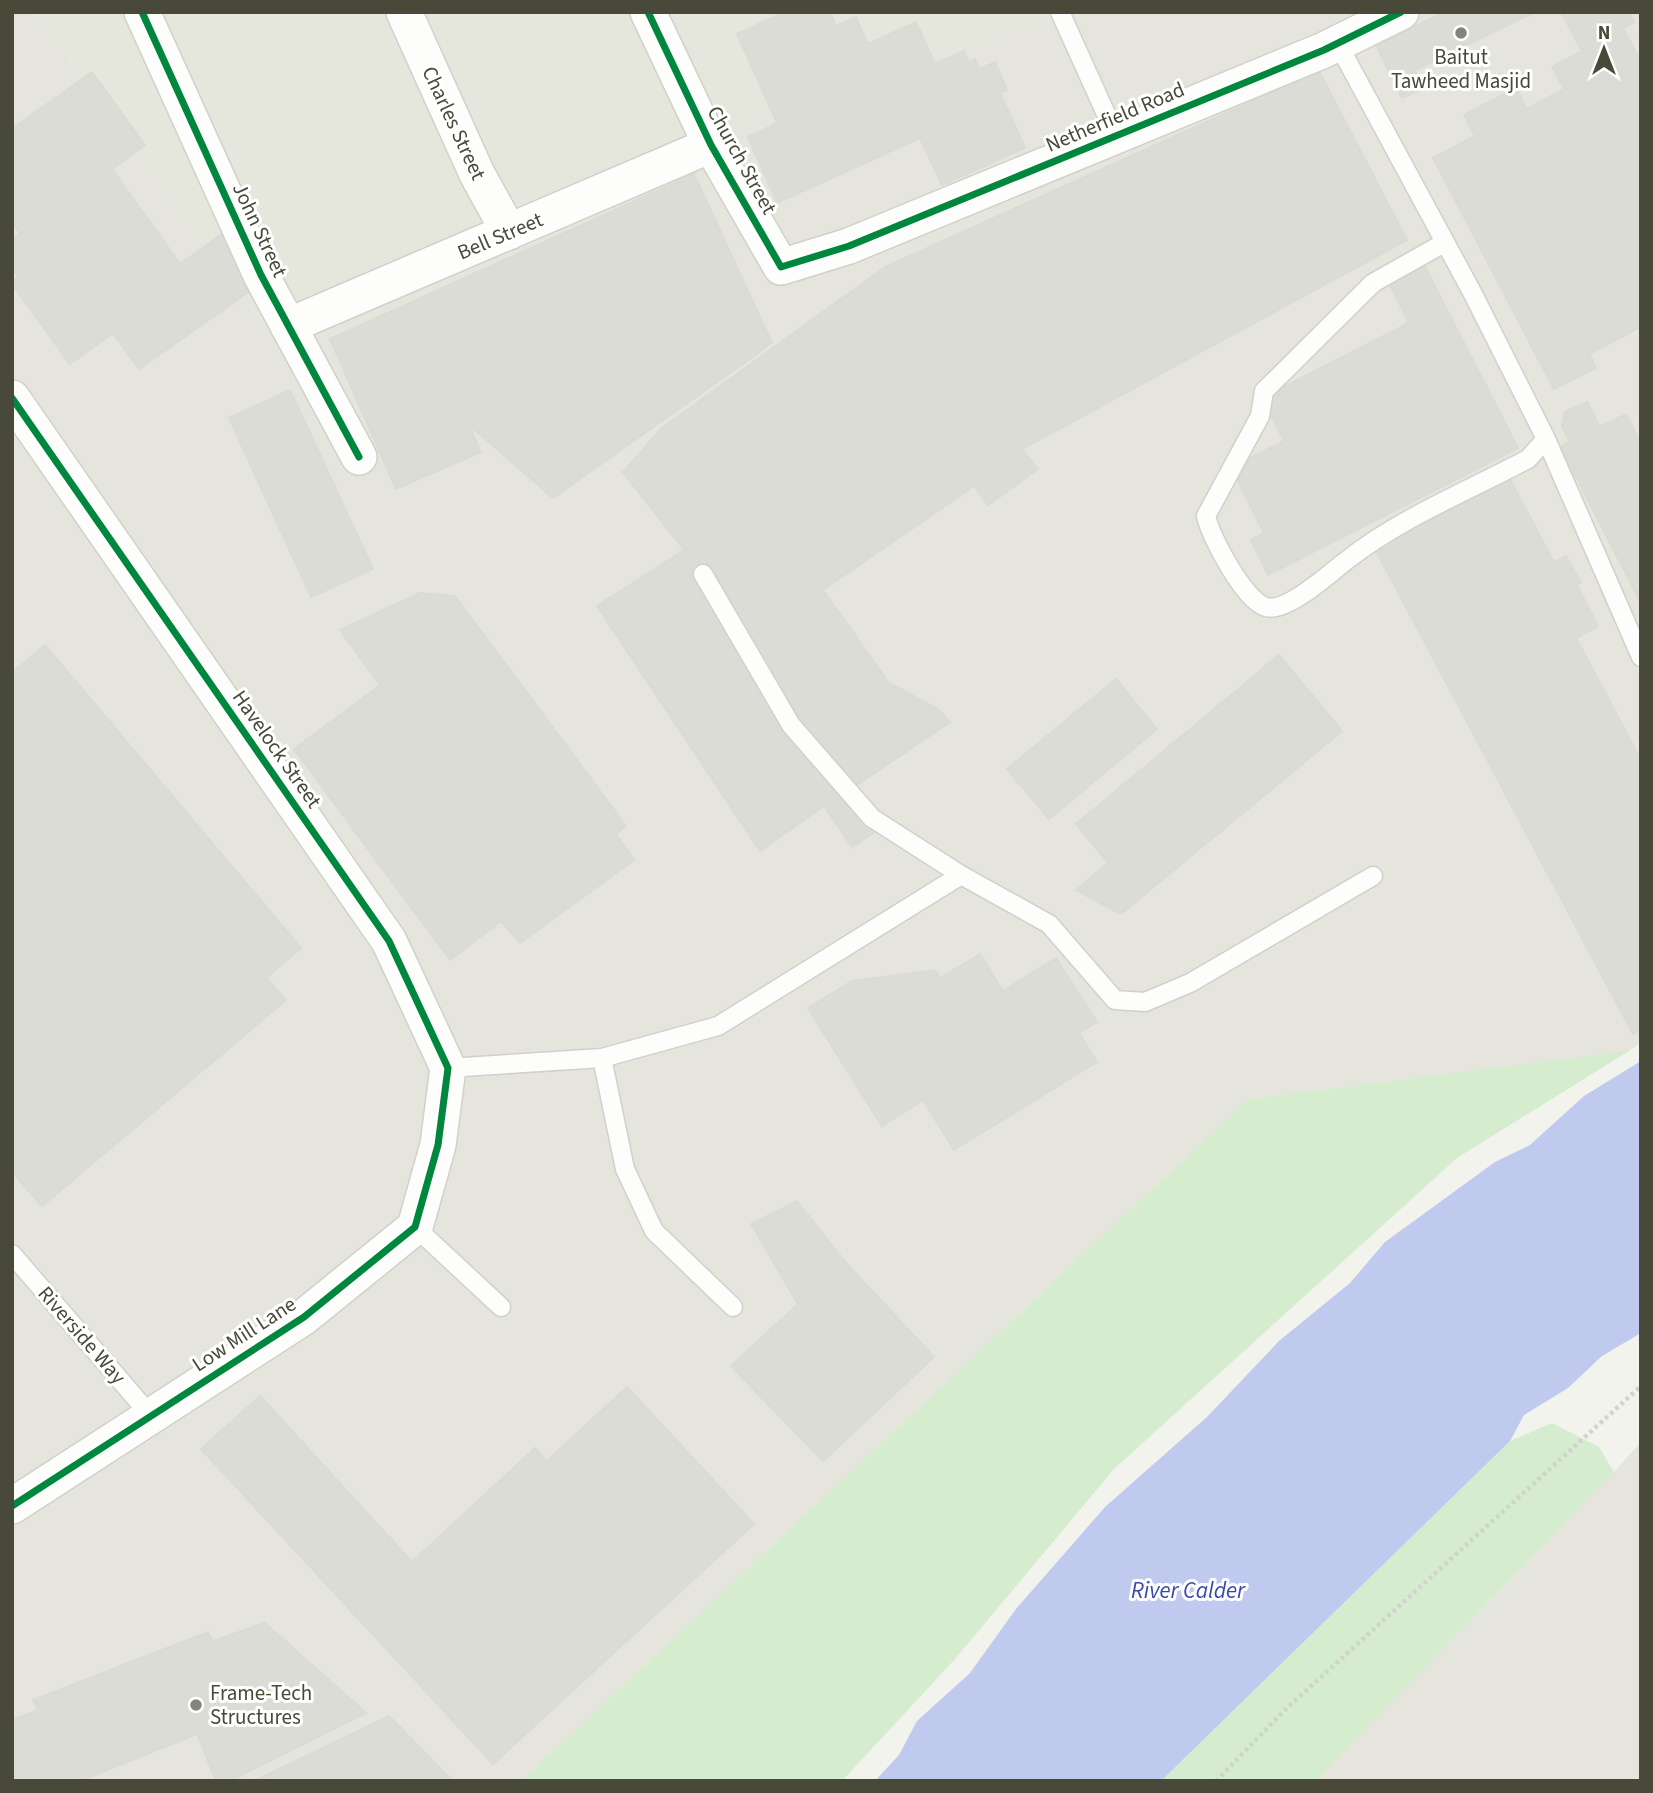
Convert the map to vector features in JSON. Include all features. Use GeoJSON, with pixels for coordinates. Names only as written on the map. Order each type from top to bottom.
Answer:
{"type":"FeatureCollection","features":[{"type":"Feature","properties":{"kind":"street","name":"John Street"},"geometry":{"type":"LineString","coordinates":[[142,12],[261,275],[359,457]]}},
{"type":"Feature","properties":{"kind":"street","name":"Charles Street"},"geometry":{"type":"LineString","coordinates":[[404,12],[477,174],[509,232]]}},
{"type":"Feature","properties":{"kind":"street","name":"Church Street"},"geometry":{"type":"LineString","coordinates":[[648,12],[711,145],[781,267],[841,250]]}},
{"type":"Feature","properties":{"kind":"street","name":"Netherfield Road"},"geometry":{"type":"LineString","coordinates":[[841,250],[1338,44],[1401,12]]}},
{"type":"Feature","properties":{"kind":"street","name":"Bell Street"},"geometry":{"type":"LineString","coordinates":[[288,326],[711,145]]}},
{"type":"Feature","properties":{"kind":"street","name":"Havelock Street"},"geometry":{"type":"LineString","coordinates":[[12,398],[389,941],[448,1068]]}},
{"type":"Feature","properties":{"kind":"street"},"geometry":{"type":"LineString","coordinates":[[415,1227],[439,1145],[448,1068]]}},
{"type":"Feature","properties":{"kind":"street","name":"Low Mill Lane"},"geometry":{"type":"LineString","coordinates":[[12,1506],[304,1317],[415,1227]]}},
{"type":"Feature","properties":{"kind":"lane"},"geometry":{"type":"LineString","coordinates":[[1060,12],[1116,136]]}},
{"type":"Feature","properties":{"kind":"lane"},"geometry":{"type":"LineString","coordinates":[[1338,44],[1546,439],[1641,657]]}},
{"type":"Feature","properties":{"kind":"lane"},"geometry":{"type":"LineString","coordinates":[[1444,243],[1373,283],[1264,391],[1260,416],[1206,516],[1209,531],[1251,599],[1266,608],[1287,604],[1375,539],[1528,459],[1546,439]]}},
{"type":"Feature","properties":{"kind":"lane"},"geometry":{"type":"LineString","coordinates":[[703,574],[791,726],[872,818],[961,875],[1049,924],[1115,1000],[1145,1002],[1190,983],[1373,876]]}},
{"type":"Feature","properties":{"kind":"lane"},"geometry":{"type":"LineString","coordinates":[[448,1068],[602,1058],[718,1026],[961,875]]}},
{"type":"Feature","properties":{"kind":"lane"},"geometry":{"type":"LineString","coordinates":[[602,1058],[625,1169],[654,1231],[733,1307]]}},
{"type":"Feature","properties":{"kind":"lane"},"geometry":{"type":"LineString","coordinates":[[415,1227],[501,1307]]}},
{"type":"Feature","properties":{"kind":"lane","name":"Riverside Way"},"geometry":{"type":"LineString","coordinates":[[12,1254],[151,1416]]}},
{"type":"Feature","properties":{"kind":"path"},"geometry":{"type":"LineString","coordinates":[[1216,1781],[1287,1708],[1641,1386]]}},
{"type":"Feature","properties":{"kind":"shaded area"},"geometry":{"type":"Polygon","coordinates":[[[12,12],[34,12],[269,332],[621,165],[1065,12],[1641,12],[1641,1043],[1627,1052],[1248,1099],[521,1781],[12,1781],[12,12]]]}},
{"type":"Feature","properties":{"kind":"shaded area"},"geometry":{"type":"Polygon","coordinates":[[[34,12],[1065,12],[621,165],[269,332],[34,12]]]}},
{"type":"Feature","properties":{"kind":"shaded area"},"geometry":{"type":"Polygon","coordinates":[[[1641,1442],[1641,1781],[1316,1781],[1614,1472],[1641,1442]]]}},
{"type":"Feature","properties":{"kind":"green space"},"geometry":{"type":"Polygon","coordinates":[[[1629,1051],[1457,1158],[1114,1469],[955,1659],[842,1781],[521,1781],[1248,1099],[1629,1051]]]}},
{"type":"Feature","properties":{"kind":"green space"},"geometry":{"type":"Polygon","coordinates":[[[1552,1423],[1599,1447],[1614,1472],[1316,1781],[1161,1781],[1510,1441],[1552,1423]]]}},
{"type":"Feature","properties":{"kind":"water","name":"River Calder"},"geometry":{"type":"Polygon","coordinates":[[[1641,1061],[1641,1333],[1602,1356],[1568,1388],[1524,1415],[1510,1441],[1161,1781],[875,1781],[899,1755],[917,1721],[970,1673],[1016,1609],[1105,1507],[1207,1417],[1279,1341],[1350,1283],[1385,1242],[1495,1162],[1530,1145],[1584,1096],[1641,1061]]]}},
{"type":"Feature","properties":{"kind":"building"},"geometry":{"type":"Polygon","coordinates":[[[785,12],[830,12],[836,26],[856,17],[868,44],[916,22],[935,64],[964,51],[969,62],[975,59],[980,69],[995,62],[1007,90],[1000,93],[1025,148],[942,185],[920,138],[777,203],[748,137],[777,123],[737,34],[785,12]]]}},
{"type":"Feature","properties":{"kind":"building"},"geometry":{"type":"Polygon","coordinates":[[[1445,12],[1535,12],[1415,70],[1424,88],[1402,98],[1376,45],[1445,12]]]}},
{"type":"Feature","properties":{"kind":"building"},"geometry":{"type":"Polygon","coordinates":[[[1561,12],[1629,12],[1634,22],[1623,28],[1641,62],[1641,327],[1589,354],[1596,368],[1554,389],[1433,158],[1475,136],[1464,115],[1516,88],[1527,109],[1564,89],[1552,67],[1582,51],[1561,12]]]}},
{"type":"Feature","properties":{"kind":"building"},"geometry":{"type":"Polygon","coordinates":[[[1319,71],[1407,240],[1022,449],[1038,469],[988,505],[974,486],[823,590],[889,683],[938,709],[950,722],[854,787],[882,827],[852,847],[824,806],[760,851],[597,606],[684,550],[623,472],[662,428],[885,267],[1319,71]]]}},
{"type":"Feature","properties":{"kind":"building"},"geometry":{"type":"Polygon","coordinates":[[[92,72],[145,145],[112,169],[180,264],[222,234],[258,285],[139,369],[113,333],[70,364],[12,284],[18,276],[12,268],[12,239],[20,233],[12,222],[12,129],[92,72]]]}},
{"type":"Feature","properties":{"kind":"building"},"geometry":{"type":"Polygon","coordinates":[[[694,174],[772,343],[553,498],[468,424],[414,301],[694,174]]]}},
{"type":"Feature","properties":{"kind":"building"},"geometry":{"type":"Polygon","coordinates":[[[1424,265],[1518,448],[1268,575],[1251,540],[1264,533],[1231,468],[1284,441],[1262,398],[1409,323],[1389,283],[1424,265]]]}},
{"type":"Feature","properties":{"kind":"building"},"geometry":{"type":"Polygon","coordinates":[[[414,301],[481,452],[396,489],[330,339],[414,301]]]}},
{"type":"Feature","properties":{"kind":"building"},"geometry":{"type":"Polygon","coordinates":[[[290,390],[373,569],[311,597],[229,418],[290,390]]]}},
{"type":"Feature","properties":{"kind":"building"},"geometry":{"type":"Polygon","coordinates":[[[1587,402],[1600,427],[1626,414],[1637,435],[1572,469],[1560,447],[1570,442],[1562,426],[1565,412],[1587,402]]]}},
{"type":"Feature","properties":{"kind":"building"},"geometry":{"type":"Polygon","coordinates":[[[1637,435],[1641,442],[1641,603],[1572,469],[1637,435]]]}},
{"type":"Feature","properties":{"kind":"building"},"geometry":{"type":"Polygon","coordinates":[[[1508,476],[1554,562],[1566,556],[1581,583],[1577,585],[1598,626],[1576,638],[1641,760],[1641,1030],[1633,1034],[1374,547],[1508,476]]]}},
{"type":"Feature","properties":{"kind":"building"},"geometry":{"type":"Polygon","coordinates":[[[420,593],[455,596],[626,826],[616,834],[634,860],[520,943],[501,921],[450,960],[294,749],[380,685],[340,630],[420,593]]]}},
{"type":"Feature","properties":{"kind":"building"},"geometry":{"type":"Polygon","coordinates":[[[45,645],[301,948],[266,978],[286,1000],[42,1206],[12,1172],[12,673],[45,645]]]}},
{"type":"Feature","properties":{"kind":"building"},"geometry":{"type":"Polygon","coordinates":[[[1279,655],[1342,731],[1121,914],[1076,890],[1108,863],[1076,824],[1279,655]]]}},
{"type":"Feature","properties":{"kind":"building"},"geometry":{"type":"Polygon","coordinates":[[[1116,679],[1157,729],[1049,819],[1007,769],[1116,679]]]}},
{"type":"Feature","properties":{"kind":"building"},"geometry":{"type":"Polygon","coordinates":[[[980,954],[1003,991],[1056,958],[1097,1022],[1079,1033],[1097,1062],[954,1150],[923,1100],[882,1126],[808,1008],[852,981],[935,970],[940,978],[980,954]]]}},
{"type":"Feature","properties":{"kind":"building"},"geometry":{"type":"Polygon","coordinates":[[[797,1201],[848,1265],[934,1357],[823,1461],[731,1366],[798,1304],[751,1224],[797,1201]]]}},
{"type":"Feature","properties":{"kind":"building"},"geometry":{"type":"Polygon","coordinates":[[[627,1387],[754,1524],[493,1764],[201,1449],[260,1396],[412,1562],[535,1448],[547,1461],[627,1387]]]}},
{"type":"Feature","properties":{"kind":"building","name":"Frame-Tech Structures"},"geometry":{"type":"Polygon","coordinates":[[[265,1623],[366,1713],[230,1781],[216,1781],[197,1734],[80,1781],[12,1781],[12,1720],[38,1710],[33,1700],[208,1632],[213,1641],[265,1623]]]}},
{"type":"Feature","properties":{"kind":"building"},"geometry":{"type":"Polygon","coordinates":[[[389,1716],[453,1781],[254,1781],[389,1716]]]}},
{"type":"Feature","properties":{"kind":"cycle path"},"geometry":{"type":"LineString","coordinates":[[142,12],[261,275],[359,457]]}},
{"type":"Feature","properties":{"kind":"cycle path"},"geometry":{"type":"LineString","coordinates":[[648,12],[711,145],[781,267],[849,246],[1324,50],[1401,12]]}},
{"type":"Feature","properties":{"kind":"cycle path"},"geometry":{"type":"LineString","coordinates":[[12,398],[389,941],[448,1068],[438,1145],[415,1227],[304,1317],[12,1506]]}},
{"type":"Feature","properties":{"kind":"place","name":"Baitut Tawheed Masjid"},"geometry":{"type":"Point","coordinates":[1461,33]}},
{"type":"Feature","properties":{"kind":"place","name":"Frame-Tech Structures"},"geometry":{"type":"Point","coordinates":[196,1705]}}]}
